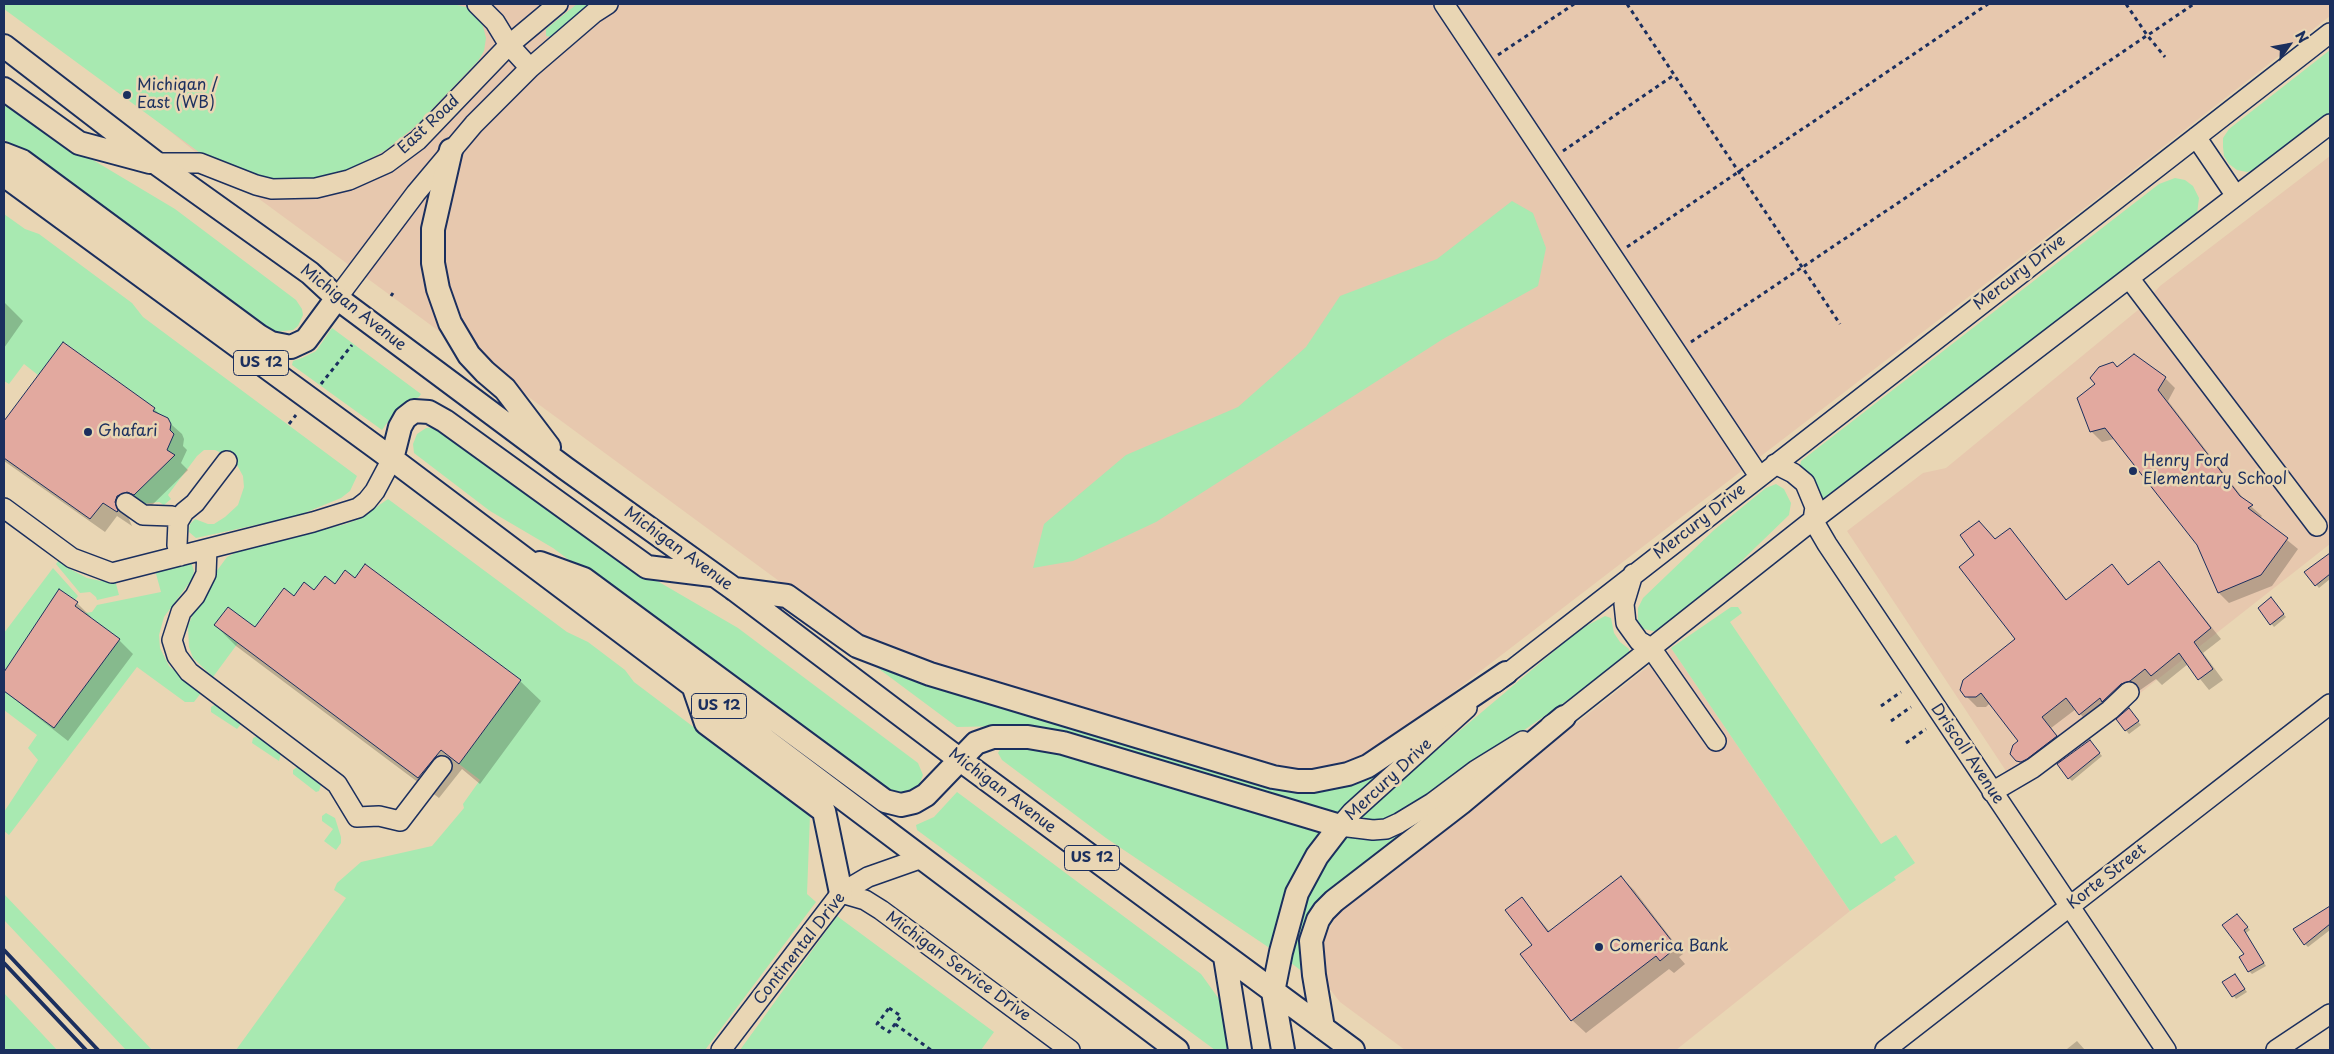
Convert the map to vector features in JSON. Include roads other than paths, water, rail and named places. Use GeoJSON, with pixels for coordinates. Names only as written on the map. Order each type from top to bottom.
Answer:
{"type":"FeatureCollection","features":[{"type":"Feature","properties":{"kind":"main road","name":"Michigan Avenue"},"geometry":{"type":"LineString","coordinates":[[4,46],[156,163],[310,273],[337,298],[565,468],[734,589],[959,760],[1353,1050]]}},
{"type":"Feature","properties":{"kind":"main road"},"geometry":{"type":"LineString","coordinates":[[4,89],[79,143],[156,163]]}},
{"type":"Feature","properties":{"kind":"main road"},"geometry":{"type":"LineString","coordinates":[[451,150],[433,229],[433,263],[442,303],[457,338],[469,355],[485,372],[505,388],[565,468]]}},
{"type":"Feature","properties":{"kind":"main road"},"geometry":{"type":"LineString","coordinates":[[4,154],[22,161],[258,336],[271,343],[291,347],[306,340],[337,298]]}},
{"type":"Feature","properties":{"kind":"main road","name":"US 12"},"geometry":{"type":"LineString","coordinates":[[4,175],[392,459],[1177,1050]]}},
{"type":"Feature","properties":{"kind":"main road"},"geometry":{"type":"LineString","coordinates":[[392,459],[400,427],[405,418],[414,411],[429,412],[445,421],[647,567],[715,575]]}},
{"type":"Feature","properties":{"kind":"main road"},"geometry":{"type":"LineString","coordinates":[[516,553],[584,579],[885,801],[901,805],[914,802],[937,785],[976,743],[993,737],[1028,737],[1063,743],[1340,826],[1317,856],[1297,893],[1273,992],[1283,1050]]}},
{"type":"Feature","properties":{"kind":"main road"},"geometry":{"type":"LineString","coordinates":[[734,589],[787,596],[857,646],[930,674],[1273,777],[1298,781],[1314,781],[1348,774],[1368,766],[1506,673]]}},
{"type":"Feature","properties":{"kind":"main road"},"geometry":{"type":"LineString","coordinates":[[694,688],[706,723],[824,811],[841,893]]}},
{"type":"Feature","properties":{"kind":"main road"},"geometry":{"type":"LineString","coordinates":[[1323,1028],[1314,975],[1311,941],[1318,920],[1324,911],[1334,901],[1461,803],[1564,717]]}},
{"type":"Feature","properties":{"kind":"main road"},"geometry":{"type":"LineString","coordinates":[[1225,956],[1240,1050]]}},
{"type":"Feature","properties":{"kind":"street"},"geometry":{"type":"LineString","coordinates":[[477,4],[495,22],[510,45],[530,68]]}},
{"type":"Feature","properties":{"kind":"street","name":"East Road"},"geometry":{"type":"LineString","coordinates":[[156,163],[200,163],[256,185],[272,189],[316,188],[349,180],[387,163],[418,140],[510,45],[558,4]]}},
{"type":"Feature","properties":{"kind":"street","name":"East Road"},"geometry":{"type":"LineString","coordinates":[[337,298],[451,150],[530,68],[594,13],[608,4]]}},
{"type":"Feature","properties":{"kind":"street"},"geometry":{"type":"LineString","coordinates":[[1444,4],[1759,476]]}},
{"type":"Feature","properties":{"kind":"street","name":"Mercury Drive"},"geometry":{"type":"LineString","coordinates":[[1340,826],[1352,812],[1506,673],[2330,33]]}},
{"type":"Feature","properties":{"kind":"street","name":"Mercury Drive"},"geometry":{"type":"LineString","coordinates":[[1340,826],[1373,830],[1386,829],[1399,823],[1432,803],[1476,770],[1564,717],[1813,520],[2330,124]]}},
{"type":"Feature","properties":{"kind":"street"},"geometry":{"type":"LineString","coordinates":[[2196,137],[2236,196]]}},
{"type":"Feature","properties":{"kind":"street"},"geometry":{"type":"LineString","coordinates":[[2129,278],[2317,526]]}},
{"type":"Feature","properties":{"kind":"street"},"geometry":{"type":"LineString","coordinates":[[4,508],[72,558],[112,572],[313,522],[358,508],[368,501],[375,491],[392,459]]}},
{"type":"Feature","properties":{"kind":"street"},"geometry":{"type":"LineString","coordinates":[[180,556],[177,545],[178,522],[184,512],[195,503],[227,460]]}},
{"type":"Feature","properties":{"kind":"street","name":"Driscoll Avenue"},"geometry":{"type":"LineString","coordinates":[[1775,464],[1793,473],[1806,484],[1815,507],[1813,520],[1992,792],[2166,1050]]}},
{"type":"Feature","properties":{"kind":"street"},"geometry":{"type":"LineString","coordinates":[[126,503],[143,515],[150,517],[172,516],[178,522]]}},
{"type":"Feature","properties":{"kind":"street"},"geometry":{"type":"LineString","coordinates":[[206,549],[206,574],[195,596],[181,612],[172,640],[177,656],[189,672],[337,784],[357,817],[380,816],[400,821],[442,766]]}},
{"type":"Feature","properties":{"kind":"street"},"geometry":{"type":"LineString","coordinates":[[1633,574],[1624,604],[1626,623],[1639,641],[1651,648],[1716,740]]}},
{"type":"Feature","properties":{"kind":"street"},"geometry":{"type":"LineString","coordinates":[[1992,792],[2033,768],[2110,710],[2129,692]]}},
{"type":"Feature","properties":{"kind":"street","name":"Korte Street"},"geometry":{"type":"LineString","coordinates":[[1885,1050],[2330,704]]}},
{"type":"Feature","properties":{"kind":"street","name":"Continental Drive"},"geometry":{"type":"LineString","coordinates":[[721,1050],[841,893],[868,877],[922,858]]}},
{"type":"Feature","properties":{"kind":"street","name":"Michigan Service Drive"},"geometry":{"type":"LineString","coordinates":[[841,893],[865,900],[881,910],[1070,1050]]}},
{"type":"Feature","properties":{"kind":"street"},"geometry":{"type":"LineString","coordinates":[[2276,1050],[2330,1014]]}},
{"type":"Feature","properties":{"kind":"railway"},"geometry":{"type":"LineString","coordinates":[[4,950],[98,1050]]}},
{"type":"Feature","properties":{"kind":"railway"},"geometry":{"type":"LineString","coordinates":[[4,963],[86,1050]]}},
{"type":"Feature","properties":{"kind":"place","name":"Michigan / East (WB)"},"geometry":{"type":"Point","coordinates":[127,95]}},
{"type":"Feature","properties":{"kind":"place","name":"Ghafari"},"geometry":{"type":"Point","coordinates":[88,432]}},
{"type":"Feature","properties":{"kind":"place","name":"Henry Ford Elementary School"},"geometry":{"type":"Point","coordinates":[2133,471]}},
{"type":"Feature","properties":{"kind":"place","name":"Comerica Bank"},"geometry":{"type":"Point","coordinates":[1599,947]}}]}
